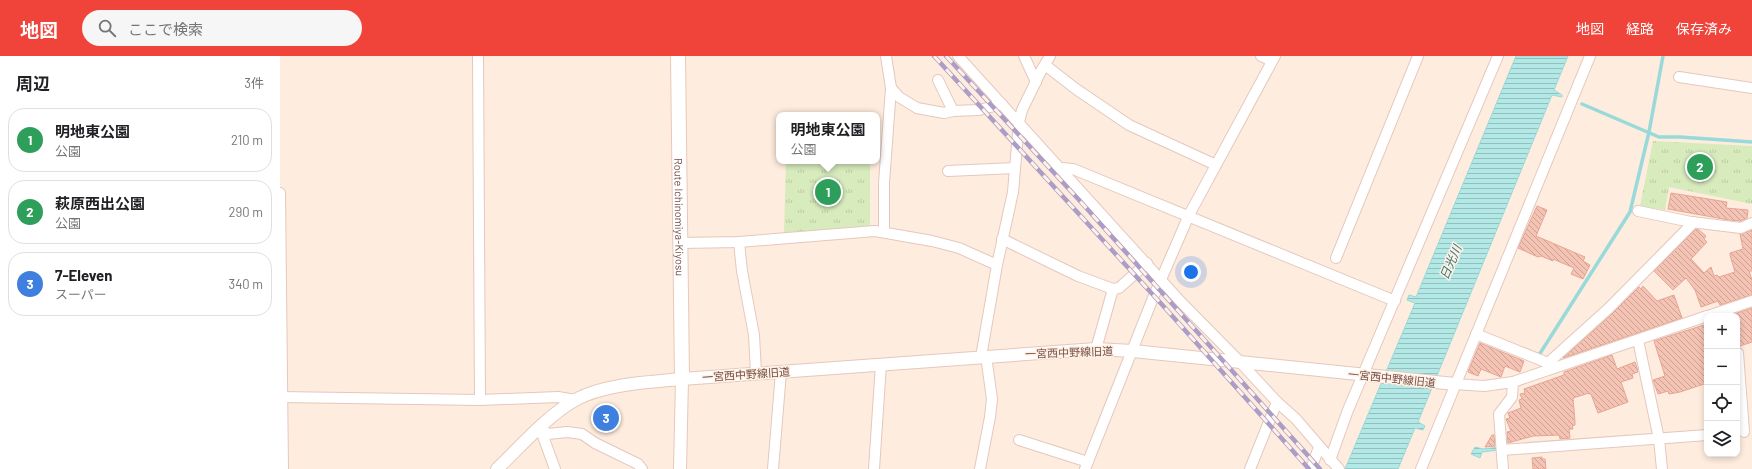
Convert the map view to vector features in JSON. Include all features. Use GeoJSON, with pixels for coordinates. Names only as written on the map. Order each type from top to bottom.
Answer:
{"type":"FeatureCollection","features":[{"type":"Feature","properties":{"kind":"main road","name":"Route Ichinomiya-Kiyosu"},"geometry":{"type":"LineString","coordinates":[[678,56],[682,379]]}},
{"type":"Feature","properties":{"kind":"street"},"geometry":{"type":"LineString","coordinates":[[478,56],[480,400]]}},
{"type":"Feature","properties":{"kind":"street"},"geometry":{"type":"LineString","coordinates":[[884,232],[884,183],[891,88],[886,56]]}},
{"type":"Feature","properties":{"kind":"street"},"geometry":{"type":"LineString","coordinates":[[958,56],[1062,168],[1180,301],[1277,402],[1296,419],[1339,469]]}},
{"type":"Feature","properties":{"kind":"street"},"geometry":{"type":"LineString","coordinates":[[1024,56],[1036,82]]}},
{"type":"Feature","properties":{"kind":"street"},"geometry":{"type":"LineString","coordinates":[[980,469],[992,399],[983,357],[997,265],[1013,192],[1019,122],[1022,110],[1050,56]]}},
{"type":"Feature","properties":{"kind":"street"},"geometry":{"type":"LineString","coordinates":[[1019,440],[1086,465],[1189,215],[1273,59],[1261,56]]}},
{"type":"Feature","properties":{"kind":"street"},"geometry":{"type":"LineString","coordinates":[[1336,258],[1418,56]]}},
{"type":"Feature","properties":{"kind":"street"},"geometry":{"type":"LineString","coordinates":[[1330,460],[1348,410],[1498,56]]}},
{"type":"Feature","properties":{"kind":"street"},"geometry":{"type":"LineString","coordinates":[[1421,469],[1590,56]]}},
{"type":"Feature","properties":{"kind":"street"},"geometry":{"type":"LineString","coordinates":[[1045,65],[1076,89],[1129,124],[1216,165]]}},
{"type":"Feature","properties":{"kind":"street"},"geometry":{"type":"LineString","coordinates":[[1679,78],[1752,88]]}},
{"type":"Feature","properties":{"kind":"street"},"geometry":{"type":"LineString","coordinates":[[938,80],[953,111]]}},
{"type":"Feature","properties":{"kind":"street"},"geometry":{"type":"LineString","coordinates":[[891,88],[898,97],[917,108],[944,113],[953,111],[979,110],[1002,104]]}},
{"type":"Feature","properties":{"kind":"street"},"geometry":{"type":"LineString","coordinates":[[948,171],[1015,168]]}},
{"type":"Feature","properties":{"kind":"street"},"geometry":{"type":"LineString","coordinates":[[1062,168],[1073,169],[1189,215],[1395,301]]}},
{"type":"Feature","properties":{"kind":"street"},"geometry":{"type":"LineString","coordinates":[[280,193],[281,397],[283,469]]}},
{"type":"Feature","properties":{"kind":"street"},"geometry":{"type":"LineString","coordinates":[[1638,211],[1694,222],[1741,228],[1752,223]]}},
{"type":"Feature","properties":{"kind":"street"},"geometry":{"type":"LineString","coordinates":[[1476,334],[1549,367],[1694,222]]}},
{"type":"Feature","properties":{"kind":"street"},"geometry":{"type":"LineString","coordinates":[[680,243],[739,242],[875,230],[959,248],[997,265]]}},
{"type":"Feature","properties":{"kind":"street"},"geometry":{"type":"LineString","coordinates":[[1002,239],[1078,276],[1113,289],[1119,288],[1147,263]]}},
{"type":"Feature","properties":{"kind":"street"},"geometry":{"type":"LineString","coordinates":[[739,242],[742,270],[754,335],[756,373]]}},
{"type":"Feature","properties":{"kind":"street"},"geometry":{"type":"LineString","coordinates":[[1096,349],[1113,289]]}},
{"type":"Feature","properties":{"kind":"street","name":"一宮西中野線旧道"},"geometry":{"type":"LineString","coordinates":[[1716,313],[1752,301]]}},
{"type":"Feature","properties":{"kind":"street","name":"一宮西中野線旧道"},"geometry":{"type":"LineString","coordinates":[[497,469],[540,428],[575,400],[594,392],[631,384],[756,373],[1096,349],[1133,351],[1484,386],[1513,382],[1549,367],[1638,340],[1704,317]]}},
{"type":"Feature","properties":{"kind":"street"},"geometry":{"type":"LineString","coordinates":[[1638,340],[1659,439],[1662,469]]}},
{"type":"Feature","properties":{"kind":"street"},"geometry":{"type":"LineString","coordinates":[[874,469],[881,364]]}},
{"type":"Feature","properties":{"kind":"street"},"geometry":{"type":"LineString","coordinates":[[773,469],[781,372]]}},
{"type":"Feature","properties":{"kind":"street"},"geometry":{"type":"LineString","coordinates":[[680,469],[682,379]]}},
{"type":"Feature","properties":{"kind":"street"},"geometry":{"type":"LineString","coordinates":[[1740,379],[1744,432]]}},
{"type":"Feature","properties":{"kind":"street"},"geometry":{"type":"LineString","coordinates":[[1503,469],[1499,414],[1512,397],[1513,382]]}},
{"type":"Feature","properties":{"kind":"street"},"geometry":{"type":"LineString","coordinates":[[281,397],[480,400],[558,397],[575,400]]}},
{"type":"Feature","properties":{"kind":"street"},"geometry":{"type":"LineString","coordinates":[[1250,469],[1277,402]]}},
{"type":"Feature","properties":{"kind":"street"},"geometry":{"type":"LineString","coordinates":[[540,428],[555,469]]}},
{"type":"Feature","properties":{"kind":"street"},"geometry":{"type":"LineString","coordinates":[[540,428],[548,434],[567,432],[582,434],[595,443],[638,464],[642,469]]}},
{"type":"Feature","properties":{"kind":"street"},"geometry":{"type":"LineString","coordinates":[[1502,450],[1704,435]]}},
{"type":"Feature","properties":{"kind":"street"},"geometry":{"type":"LineString","coordinates":[[1311,469],[1319,447]]}},
{"type":"Feature","properties":{"kind":"green space"},"geometry":{"type":"Polygon","coordinates":[[[1653,141],[1752,146],[1752,204],[1669,187],[1665,210],[1640,206],[1653,141]]]}},
{"type":"Feature","properties":{"kind":"green space"},"geometry":{"type":"Polygon","coordinates":[[[786,164],[870,164],[870,228],[784,235],[786,164]]]}},
{"type":"Feature","properties":{"kind":"water","name":"日光川"},"geometry":{"type":"Polygon","coordinates":[[[1516,56],[1568,56],[1554,90],[1562,95],[1562,97],[1552,95],[1418,422],[1425,426],[1423,430],[1415,428],[1398,469],[1345,469],[1415,303],[1407,300],[1409,295],[1416,297],[1516,56]]]}},
{"type":"Feature","properties":{"kind":"water"},"geometry":{"type":"Polygon","coordinates":[[[1475,447],[1483,449],[1500,447],[1499,450],[1482,452],[1480,458],[1471,454],[1475,447]]]}},
{"type":"Feature","properties":{"kind":"building"},"geometry":{"type":"Polygon","coordinates":[[[1671,193],[1727,202],[1726,208],[1748,210],[1747,218],[1741,221],[1729,220],[1668,209],[1671,193]]]}},
{"type":"Feature","properties":{"kind":"building"},"geometry":{"type":"Polygon","coordinates":[[[1537,206],[1547,210],[1536,236],[1585,257],[1583,261],[1590,265],[1583,279],[1571,274],[1574,268],[1553,259],[1553,261],[1541,256],[1538,257],[1518,248],[1537,206]]]}},
{"type":"Feature","properties":{"kind":"building"},"geometry":{"type":"Polygon","coordinates":[[[1696,229],[1706,236],[1704,239],[1707,242],[1691,259],[1704,273],[1711,267],[1714,276],[1717,275],[1719,277],[1735,272],[1730,253],[1743,249],[1740,234],[1752,230],[1752,271],[1749,271],[1752,280],[1752,295],[1720,305],[1718,301],[1701,307],[1695,290],[1686,278],[1673,290],[1654,271],[1696,229]]]}},
{"type":"Feature","properties":{"kind":"building"},"geometry":{"type":"Polygon","coordinates":[[[1643,286],[1657,301],[1674,295],[1682,318],[1563,358],[1613,313],[1639,287],[1641,289],[1643,286]]]}},
{"type":"Feature","properties":{"kind":"building"},"geometry":{"type":"Polygon","coordinates":[[[1752,308],[1752,342],[1740,346],[1740,313],[1737,313],[1752,308]]]}},
{"type":"Feature","properties":{"kind":"building"},"geometry":{"type":"Polygon","coordinates":[[[1704,325],[1704,384],[1680,392],[1669,394],[1668,391],[1658,394],[1653,380],[1665,376],[1654,341],[1704,325]]]}},
{"type":"Feature","properties":{"kind":"building"},"geometry":{"type":"Polygon","coordinates":[[[1480,343],[1524,361],[1520,372],[1505,366],[1501,377],[1481,369],[1478,376],[1468,372],[1480,343]]]}},
{"type":"Feature","properties":{"kind":"building"},"geometry":{"type":"Polygon","coordinates":[[[1612,355],[1617,369],[1635,362],[1638,372],[1632,374],[1633,378],[1621,382],[1628,402],[1598,413],[1591,394],[1589,393],[1573,398],[1575,425],[1572,426],[1573,429],[1569,429],[1570,438],[1560,439],[1559,435],[1533,436],[1508,443],[1507,432],[1511,431],[1506,419],[1510,418],[1508,413],[1521,408],[1519,400],[1522,399],[1520,394],[1525,393],[1524,389],[1564,375],[1564,372],[1612,355]]]}},
{"type":"Feature","properties":{"kind":"building"},"geometry":{"type":"Polygon","coordinates":[[[1492,435],[1494,435],[1495,446],[1485,447],[1492,435]]]}},
{"type":"Feature","properties":{"kind":"building"},"geometry":{"type":"Polygon","coordinates":[[[1542,457],[1542,459],[1545,459],[1546,469],[1533,469],[1532,458],[1542,457]]]}},
{"type":"Feature","properties":{"kind":"waterway"},"geometry":{"type":"LineString","coordinates":[[1539,355],[1630,212],[1649,132],[1663,56]]}},
{"type":"Feature","properties":{"kind":"waterway"},"geometry":{"type":"LineString","coordinates":[[1582,104],[1659,137],[1752,142]]}},
{"type":"Feature","properties":{"kind":"railway"},"geometry":{"type":"LineString","coordinates":[[934,56],[1166,309],[1309,469]]}},
{"type":"Feature","properties":{"kind":"railway"},"geometry":{"type":"LineString","coordinates":[[946,56],[1080,201],[1320,469]]}},
{"type":"Feature","properties":{"kind":"place","name":"萩原西出公園"},"geometry":{"type":"Point","coordinates":[1700,167]}},
{"type":"Feature","properties":{"kind":"place","name":"明地東公園"},"geometry":{"type":"Point","coordinates":[828,192]}},
{"type":"Feature","properties":{"kind":"place","name":"7-Eleven"},"geometry":{"type":"Point","coordinates":[606,418]}}]}
